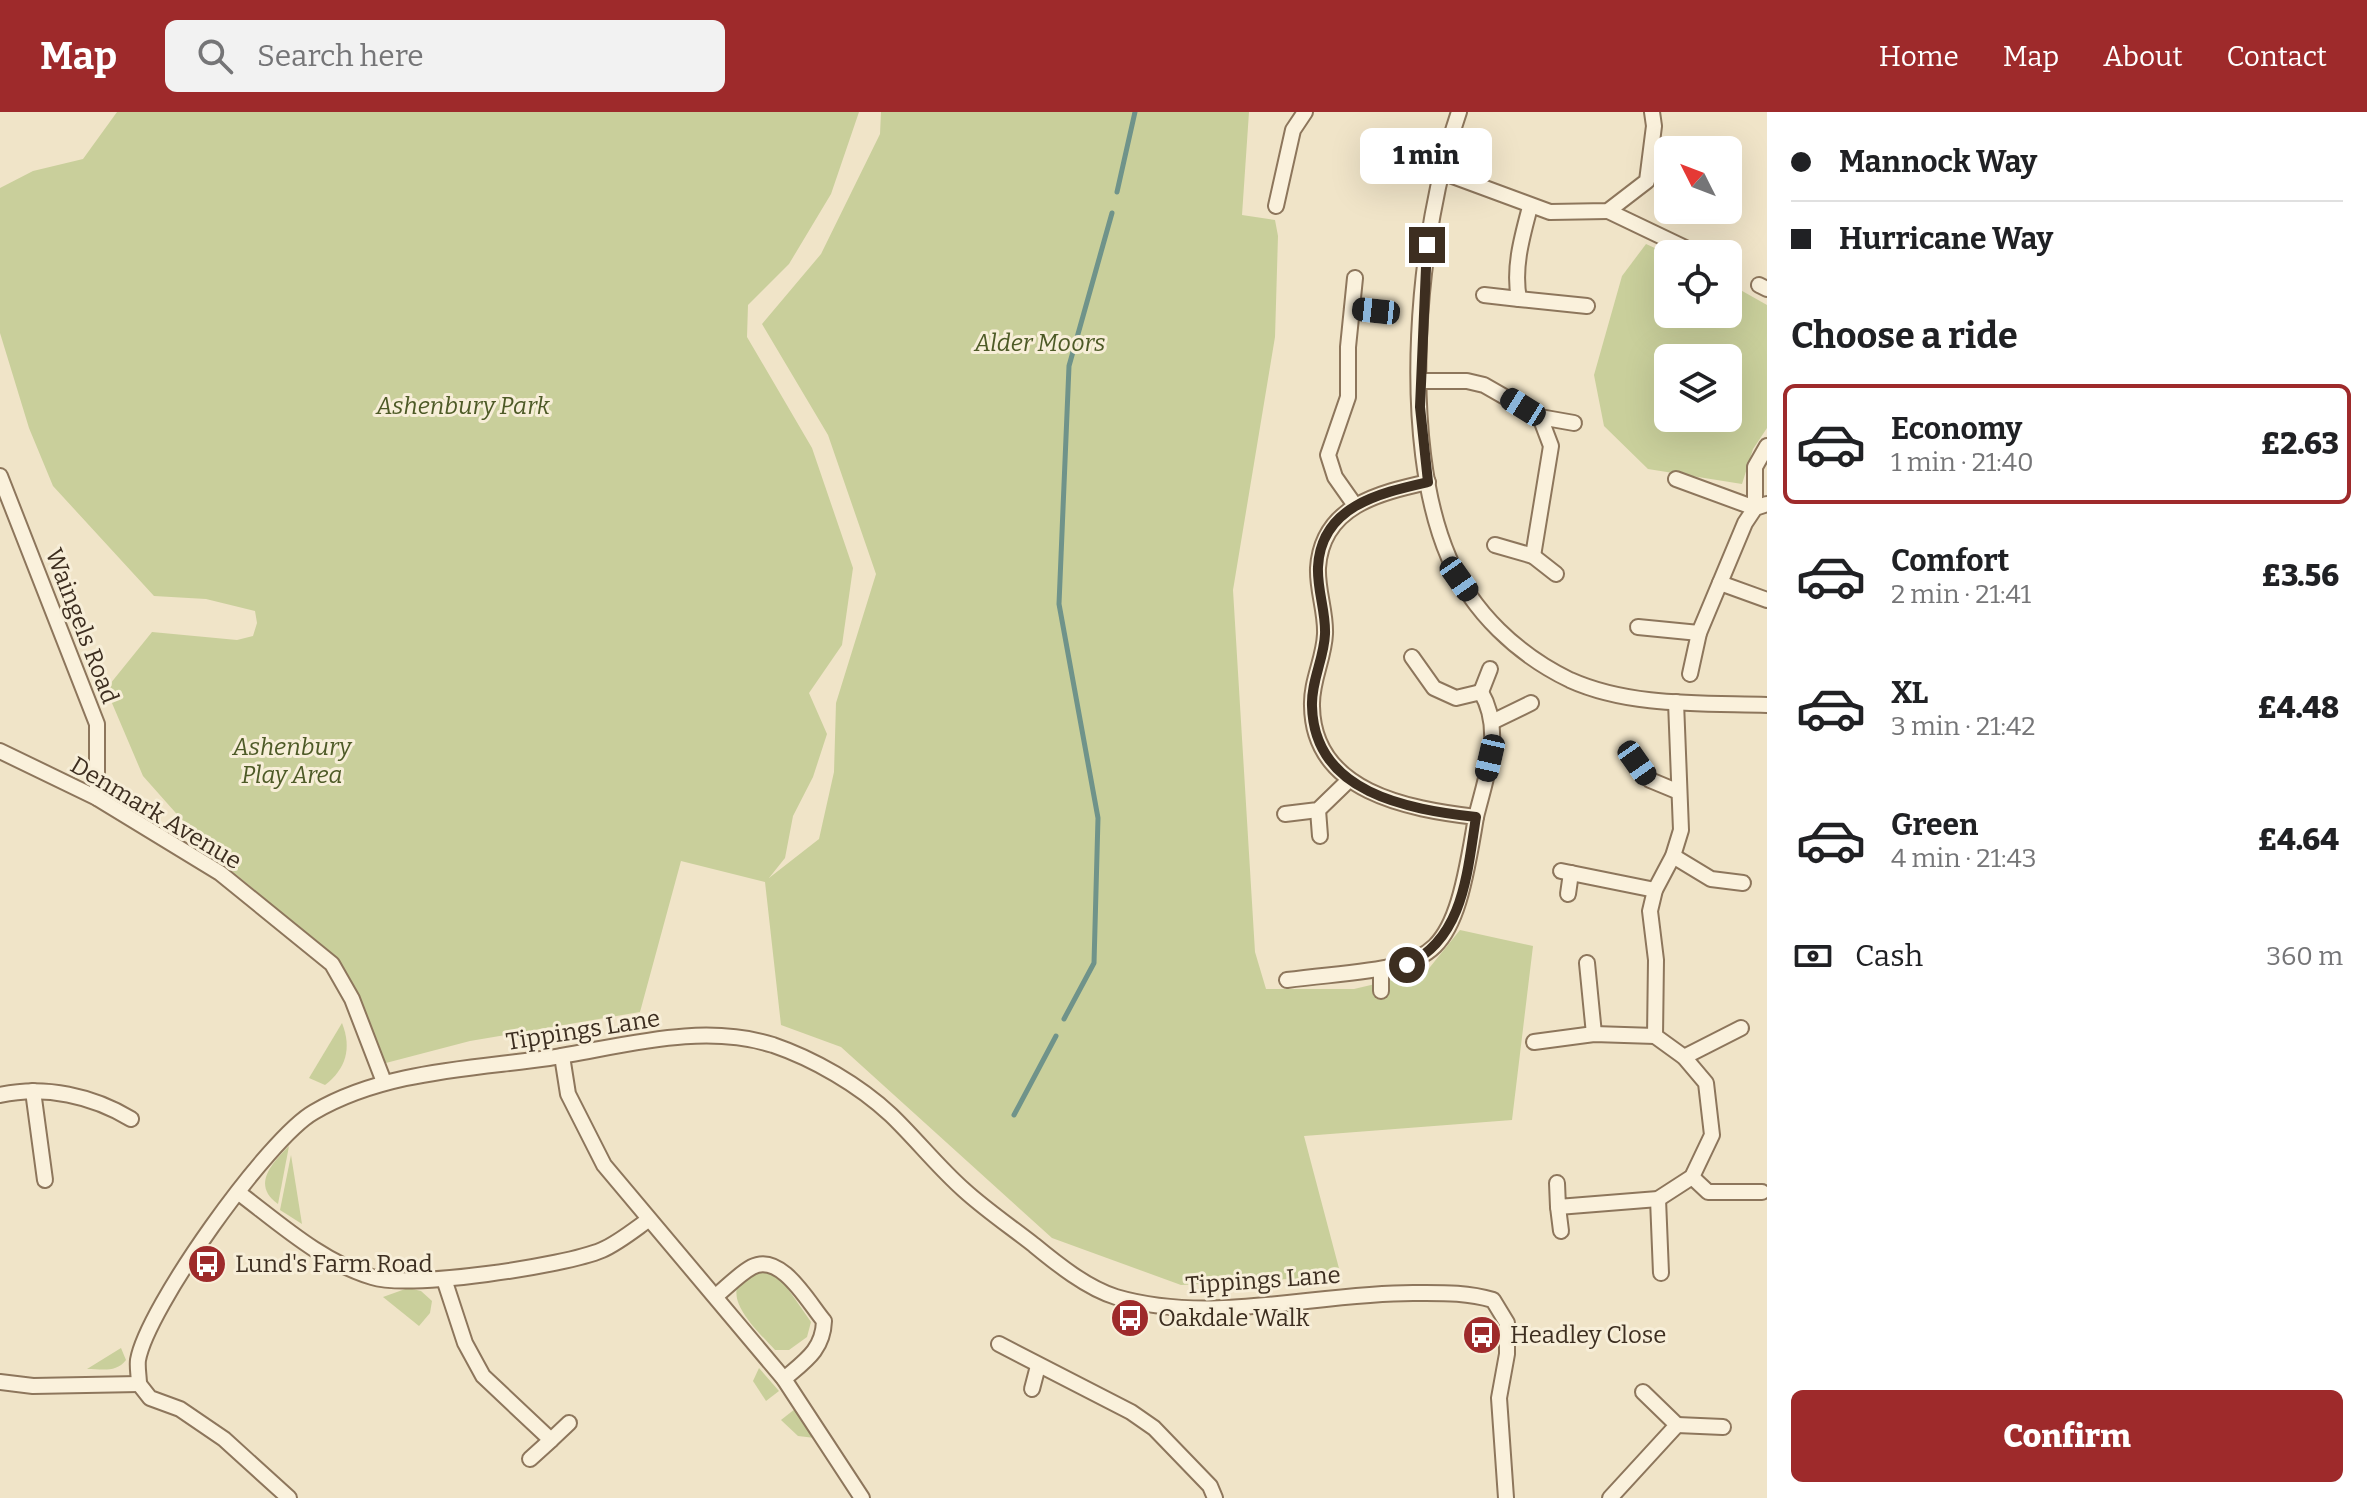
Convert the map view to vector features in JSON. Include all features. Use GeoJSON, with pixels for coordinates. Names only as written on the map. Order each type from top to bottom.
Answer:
{"type":"FeatureCollection","features":[{"type":"Feature","properties":{"kind":"street"},"geometry":{"type":"LineString","coordinates":[[1276,206],[1293,130],[1305,112]]}},
{"type":"Feature","properties":{"kind":"street"},"geometry":{"type":"LineString","coordinates":[[1459,112],[1439,171],[1427,245],[1421,381],[1428,482],[1444,546],[1459,579],[1482,611],[1513,643],[1537,662],[1595,690],[1676,702],[1767,705]]}},
{"type":"Feature","properties":{"kind":"street"},"geometry":{"type":"LineString","coordinates":[[1608,211],[1647,181],[1654,126],[1652,112]]}},
{"type":"Feature","properties":{"kind":"street"},"geometry":{"type":"LineString","coordinates":[[1439,171],[1550,212],[1608,211],[1669,240]]}},
{"type":"Feature","properties":{"kind":"street"},"geometry":{"type":"LineString","coordinates":[[1519,299],[1516,284],[1520,242],[1530,207]]}},
{"type":"Feature","properties":{"kind":"street"},"geometry":{"type":"LineString","coordinates":[[1354,504],[1335,477],[1328,455],[1348,397],[1355,278]]}},
{"type":"Feature","properties":{"kind":"street"},"geometry":{"type":"LineString","coordinates":[[1484,295],[1587,306]]}},
{"type":"Feature","properties":{"kind":"street"},"geometry":{"type":"LineString","coordinates":[[1352,309],[1376,311]]}},
{"type":"Feature","properties":{"kind":"street"},"geometry":{"type":"LineString","coordinates":[[1421,381],[1467,381],[1484,385],[1540,417],[1574,423]]}},
{"type":"Feature","properties":{"kind":"street"},"geometry":{"type":"LineString","coordinates":[[1533,556],[1551,446],[1540,417]]}},
{"type":"Feature","properties":{"kind":"street"},"geometry":{"type":"LineString","coordinates":[[1761,506],[1755,467],[1767,446]]}},
{"type":"Feature","properties":{"kind":"street","name":"Waingels Road"},"geometry":{"type":"LineString","coordinates":[[0,476],[97,724],[97,798]]}},
{"type":"Feature","properties":{"kind":"street"},"geometry":{"type":"LineString","coordinates":[[1676,479],[1761,506]]}},
{"type":"Feature","properties":{"kind":"street"},"geometry":{"type":"LineString","coordinates":[[1428,482],[1380,492],[1354,504],[1332,528],[1320,558],[1325,633],[1312,706],[1320,742],[1349,780],[1379,797],[1476,817]]}},
{"type":"Feature","properties":{"kind":"street"},"geometry":{"type":"LineString","coordinates":[[1690,674],[1699,633],[1745,523],[1761,506]]}},
{"type":"Feature","properties":{"kind":"street"},"geometry":{"type":"LineString","coordinates":[[1495,545],[1533,556],[1556,574]]}},
{"type":"Feature","properties":{"kind":"street"},"geometry":{"type":"LineString","coordinates":[[1720,583],[1767,600]]}},
{"type":"Feature","properties":{"kind":"street"},"geometry":{"type":"LineString","coordinates":[[1638,627],[1699,633]]}},
{"type":"Feature","properties":{"kind":"street"},"geometry":{"type":"LineString","coordinates":[[1412,657],[1434,688],[1456,698],[1481,692]]}},
{"type":"Feature","properties":{"kind":"street"},"geometry":{"type":"LineString","coordinates":[[1287,980],[1381,971],[1407,965],[1426,955],[1449,930],[1462,888],[1490,758],[1492,722],[1481,692],[1490,669]]}},
{"type":"Feature","properties":{"kind":"street"},"geometry":{"type":"LineString","coordinates":[[1655,1036],[1656,960],[1650,911],[1655,890],[1673,856],[1681,830],[1676,702]]}},
{"type":"Feature","properties":{"kind":"street"},"geometry":{"type":"LineString","coordinates":[[1492,722],[1531,703]]}},
{"type":"Feature","properties":{"kind":"street","name":"Denmark Avenue"},"geometry":{"type":"LineString","coordinates":[[0,751],[97,798],[220,873],[332,964],[352,999],[384,1082]]}},
{"type":"Feature","properties":{"kind":"street"},"geometry":{"type":"LineString","coordinates":[[1637,763],[1650,780],[1679,792]]}},
{"type":"Feature","properties":{"kind":"street"},"geometry":{"type":"LineString","coordinates":[[1285,814],[1318,810],[1349,780]]}},
{"type":"Feature","properties":{"kind":"street"},"geometry":{"type":"LineString","coordinates":[[1318,810],[1320,836]]}},
{"type":"Feature","properties":{"kind":"street"},"geometry":{"type":"LineString","coordinates":[[1673,856],[1711,879],[1743,883]]}},
{"type":"Feature","properties":{"kind":"street"},"geometry":{"type":"LineString","coordinates":[[1568,894],[1566,872],[1655,890]]}},
{"type":"Feature","properties":{"kind":"street"},"geometry":{"type":"LineString","coordinates":[[1587,963],[1594,1034]]}},
{"type":"Feature","properties":{"kind":"street"},"geometry":{"type":"LineString","coordinates":[[1381,971],[1381,991]]}},
{"type":"Feature","properties":{"kind":"street"},"geometry":{"type":"LineString","coordinates":[[1684,1057],[1741,1028]]}},
{"type":"Feature","properties":{"kind":"street"},"geometry":{"type":"LineString","coordinates":[[1534,1042],[1594,1034],[1655,1036],[1684,1057],[1706,1083],[1712,1135],[1692,1177],[1658,1199],[1558,1207]]}},
{"type":"Feature","properties":{"kind":"street","name":"Tippings Lane"},"geometry":{"type":"LineString","coordinates":[[139,1384],[138,1359],[153,1325],[197,1249],[270,1151],[309,1114],[339,1098],[384,1082],[562,1056],[646,1039],[718,1038],[773,1046],[833,1073],[888,1111],[964,1190],[1053,1261],[1108,1295],[1142,1304],[1191,1310],[1379,1293],[1468,1293],[1493,1300],[1507,1323],[1507,1354],[1499,1398],[1506,1498]]}},
{"type":"Feature","properties":{"kind":"street"},"geometry":{"type":"LineString","coordinates":[[562,1056],[568,1094],[604,1165],[784,1379],[862,1498]]}},
{"type":"Feature","properties":{"kind":"street"},"geometry":{"type":"LineString","coordinates":[[0,1095],[33,1091],[100,1101],[131,1119]]}},
{"type":"Feature","properties":{"kind":"street"},"geometry":{"type":"LineString","coordinates":[[33,1091],[45,1180]]}},
{"type":"Feature","properties":{"kind":"street"},"geometry":{"type":"LineString","coordinates":[[1692,1177],[1708,1192],[1762,1192]]}},
{"type":"Feature","properties":{"kind":"street"},"geometry":{"type":"LineString","coordinates":[[1557,1183],[1561,1231]]}},
{"type":"Feature","properties":{"kind":"street"},"geometry":{"type":"LineString","coordinates":[[239,1193],[328,1258],[375,1278],[444,1279],[550,1263],[602,1250],[648,1220]]}},
{"type":"Feature","properties":{"kind":"street"},"geometry":{"type":"LineString","coordinates":[[1658,1199],[1661,1273]]}},
{"type":"Feature","properties":{"kind":"street"},"geometry":{"type":"LineString","coordinates":[[716,1296],[753,1266],[771,1265],[783,1271],[824,1321],[824,1337],[816,1351],[784,1379]]}},
{"type":"Feature","properties":{"kind":"street"},"geometry":{"type":"LineString","coordinates":[[444,1279],[465,1343],[483,1376],[551,1440]]}},
{"type":"Feature","properties":{"kind":"street"},"geometry":{"type":"LineString","coordinates":[[999,1344],[1038,1366],[1072,1379],[1154,1428],[1210,1486],[1215,1498]]}},
{"type":"Feature","properties":{"kind":"street"},"geometry":{"type":"LineString","coordinates":[[1032,1389],[1038,1366]]}},
{"type":"Feature","properties":{"kind":"street"},"geometry":{"type":"LineString","coordinates":[[0,1382],[33,1386],[139,1384],[150,1398],[180,1409],[224,1439],[286,1497]]}},
{"type":"Feature","properties":{"kind":"street"},"geometry":{"type":"LineString","coordinates":[[1643,1392],[1677,1425],[1723,1427]]}},
{"type":"Feature","properties":{"kind":"street"},"geometry":{"type":"LineString","coordinates":[[530,1459],[569,1423]]}},
{"type":"Feature","properties":{"kind":"street"},"geometry":{"type":"LineString","coordinates":[[1610,1498],[1677,1425]]}},
{"type":"Feature","properties":{"kind":"green space"},"geometry":{"type":"Polygon","coordinates":[[[117,112],[859,112],[831,194],[789,264],[748,305],[747,337],[812,448],[853,568],[842,645],[809,693],[827,734],[813,777],[793,816],[785,858],[769,878],[819,839],[834,772],[836,703],[876,574],[828,435],[762,324],[821,254],[880,134],[881,112],[1249,112],[1242,215],[1275,220],[1278,236],[1275,337],[1233,590],[1255,952],[1266,989],[1354,989],[1426,972],[1460,930],[1533,946],[1512,1120],[1304,1136],[1341,1276],[1181,1285],[1052,1238],[841,1047],[781,1025],[765,882],[681,861],[640,1012],[470,1041],[382,1064],[338,965],[293,922],[214,856],[143,776],[106,689],[152,632],[237,640],[253,636],[257,623],[255,611],[206,599],[154,596],[53,486],[29,428],[0,333],[0,188],[33,171],[83,159],[117,112]]]}},
{"type":"Feature","properties":{"kind":"green space"},"geometry":{"type":"Polygon","coordinates":[[[1646,244],[1654,248],[1654,328],[1742,328],[1742,291],[1767,305],[1767,428],[1753,449],[1742,484],[1648,469],[1604,426],[1594,375],[1622,276],[1646,244]]]}},
{"type":"Feature","properties":{"kind":"green space"},"geometry":{"type":"Polygon","coordinates":[[[342,1023],[347,1041],[345,1057],[338,1072],[325,1085],[309,1078],[342,1023]]]}},
{"type":"Feature","properties":{"kind":"green space"},"geometry":{"type":"Polygon","coordinates":[[[289,1146],[278,1204],[270,1197],[265,1182],[271,1167],[289,1146]]]}},
{"type":"Feature","properties":{"kind":"green space"},"geometry":{"type":"Polygon","coordinates":[[[291,1155],[302,1224],[280,1210],[291,1155]]]}},
{"type":"Feature","properties":{"kind":"green space"},"geometry":{"type":"Polygon","coordinates":[[[765,1270],[779,1276],[811,1322],[807,1337],[789,1350],[775,1350],[740,1307],[738,1285],[747,1276],[765,1270]]]}},
{"type":"Feature","properties":{"kind":"green space"},"geometry":{"type":"Polygon","coordinates":[[[408,1288],[421,1291],[432,1301],[430,1313],[419,1326],[383,1297],[408,1288]]]}},
{"type":"Feature","properties":{"kind":"green space"},"geometry":{"type":"Polygon","coordinates":[[[121,1348],[126,1360],[118,1367],[87,1369],[121,1348]]]}},
{"type":"Feature","properties":{"kind":"green space"},"geometry":{"type":"Polygon","coordinates":[[[759,1368],[779,1391],[766,1401],[753,1381],[759,1368]]]}},
{"type":"Feature","properties":{"kind":"green space"},"geometry":{"type":"Polygon","coordinates":[[[795,1409],[815,1438],[798,1436],[781,1420],[795,1409]]]}},
{"type":"Feature","properties":{"kind":"waterway"},"geometry":{"type":"LineString","coordinates":[[1117,192],[1135,112]]}},
{"type":"Feature","properties":{"kind":"waterway"},"geometry":{"type":"LineString","coordinates":[[1064,1019],[1094,963],[1098,818],[1059,604],[1069,366],[1112,213]]}},
{"type":"Feature","properties":{"kind":"waterway"},"geometry":{"type":"LineString","coordinates":[[1014,1115],[1056,1036]]}},
{"type":"Feature","properties":{"kind":"place","name":"Lund's Farm Road"},"geometry":{"type":"Point","coordinates":[207,1264]}},
{"type":"Feature","properties":{"kind":"place","name":"Oakdale Walk"},"geometry":{"type":"Point","coordinates":[1130,1318]}},
{"type":"Feature","properties":{"kind":"place","name":"Headley Close"},"geometry":{"type":"Point","coordinates":[1482,1335]}},
{"type":"Feature","properties":{"kind":"route"},"geometry":{"type":"LineString","coordinates":[[1407,965],[1432,951],[1453,923],[1476,817],[1371,795],[1357,787],[1324,751],[1312,706],[1325,633],[1318,567],[1332,528],[1354,504],[1363,499],[1380,492],[1428,482],[1420,407],[1427,245]]}},
{"type":"Feature","properties":{"kind":"park label","name":"Alder Moors"},"geometry":{"type":"Point","coordinates":[1040,343]}},
{"type":"Feature","properties":{"kind":"park label","name":"Ashenbury Park"},"geometry":{"type":"Point","coordinates":[463,406]}},
{"type":"Feature","properties":{"kind":"park label","name":"Ashenbury Play Area"},"geometry":{"type":"Point","coordinates":[292,761]}}]}
